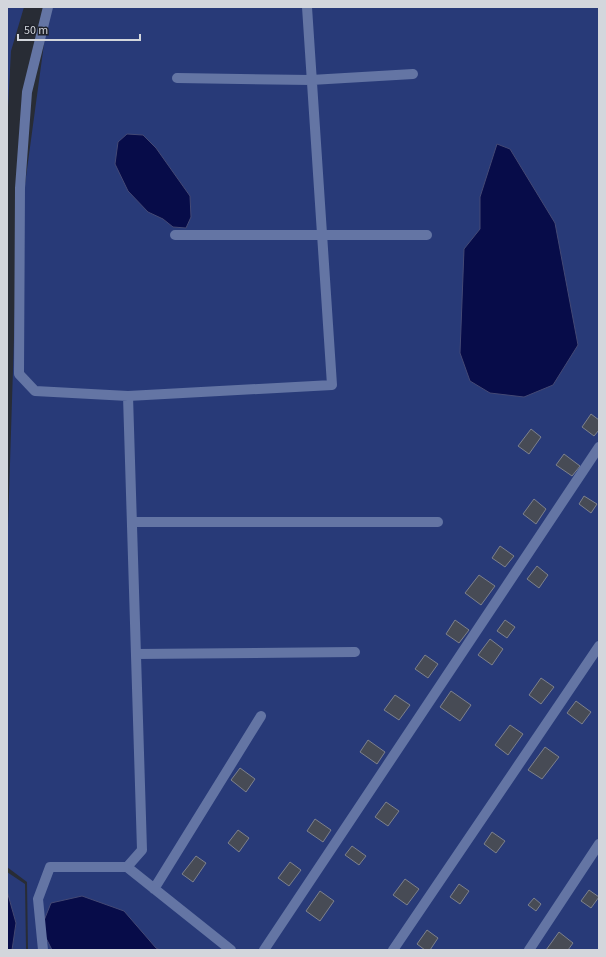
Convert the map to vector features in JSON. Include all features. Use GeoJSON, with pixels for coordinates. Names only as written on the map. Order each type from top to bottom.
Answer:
{"type":"FeatureCollection","features":[{"type":"Feature","properties":{"kind":"lane"},"geometry":{"type":"LineString","coordinates":[[48,7],[27,92],[20,188],[19,374],[35,391],[128,396],[332,385],[307,7]]}},
{"type":"Feature","properties":{"kind":"lane"},"geometry":{"type":"LineString","coordinates":[[177,78],[311,80],[413,74]]}},
{"type":"Feature","properties":{"kind":"lane"},"geometry":{"type":"LineString","coordinates":[[175,235],[427,235]]}},
{"type":"Feature","properties":{"kind":"lane"},"geometry":{"type":"LineString","coordinates":[[127,867],[142,850],[128,396]]}},
{"type":"Feature","properties":{"kind":"lane"},"geometry":{"type":"LineString","coordinates":[[264,950],[599,447]]}},
{"type":"Feature","properties":{"kind":"lane"},"geometry":{"type":"LineString","coordinates":[[132,522],[438,522]]}},
{"type":"Feature","properties":{"kind":"lane"},"geometry":{"type":"LineString","coordinates":[[393,950],[599,646]]}},
{"type":"Feature","properties":{"kind":"lane"},"geometry":{"type":"LineString","coordinates":[[136,654],[355,652]]}},
{"type":"Feature","properties":{"kind":"lane"},"geometry":{"type":"LineString","coordinates":[[154,889],[261,716]]}},
{"type":"Feature","properties":{"kind":"lane"},"geometry":{"type":"LineString","coordinates":[[528,950],[599,844]]}},
{"type":"Feature","properties":{"kind":"lane"},"geometry":{"type":"LineString","coordinates":[[43,950],[38,899],[50,867],[127,867],[232,950]]}},
{"type":"Feature","properties":{"kind":"shaded area"},"geometry":{"type":"Polygon","coordinates":[[[7,7],[24,7],[11,51],[7,126],[7,7]]]}},
{"type":"Feature","properties":{"kind":"shaded area"},"geometry":{"type":"Polygon","coordinates":[[[49,7],[599,7],[599,950],[28,950],[27,882],[7,867],[7,558],[17,243],[49,7]]]}},
{"type":"Feature","properties":{"kind":"shaded area"},"geometry":{"type":"Polygon","coordinates":[[[127,134],[143,135],[156,148],[190,196],[191,217],[186,228],[173,227],[163,219],[148,212],[128,191],[115,164],[118,142],[127,134]]]}},
{"type":"Feature","properties":{"kind":"shaded area"},"geometry":{"type":"Polygon","coordinates":[[[497,144],[510,149],[555,223],[578,345],[553,385],[524,397],[490,393],[470,381],[460,353],[464,249],[480,229],[480,197],[497,144]]]}},
{"type":"Feature","properties":{"kind":"shaded area"},"geometry":{"type":"Polygon","coordinates":[[[7,872],[25,884],[26,950],[12,950],[16,923],[7,891],[7,872]]]}},
{"type":"Feature","properties":{"kind":"shaded area"},"geometry":{"type":"Polygon","coordinates":[[[7,891],[16,923],[12,950],[7,950],[7,891]]]}},
{"type":"Feature","properties":{"kind":"shaded area"},"geometry":{"type":"Polygon","coordinates":[[[82,896],[124,911],[156,948],[160,950],[52,950],[41,928],[51,903],[82,896]]]}},
{"type":"Feature","properties":{"kind":"building"},"geometry":{"type":"Polygon","coordinates":[[[591,414],[599,420],[599,430],[594,436],[582,427],[591,414]]]}},
{"type":"Feature","properties":{"kind":"building"},"geometry":{"type":"Polygon","coordinates":[[[531,429],[541,437],[529,454],[518,446],[531,429]]]}},
{"type":"Feature","properties":{"kind":"building"},"geometry":{"type":"Polygon","coordinates":[[[564,454],[580,466],[572,476],[556,465],[564,454]]]}},
{"type":"Feature","properties":{"kind":"building"},"geometry":{"type":"Polygon","coordinates":[[[584,496],[597,504],[591,513],[579,504],[584,496]]]}},
{"type":"Feature","properties":{"kind":"building"},"geometry":{"type":"Polygon","coordinates":[[[534,499],[546,509],[536,524],[523,514],[534,499]]]}},
{"type":"Feature","properties":{"kind":"building"},"geometry":{"type":"Polygon","coordinates":[[[500,546],[514,556],[505,567],[492,558],[500,546]]]}},
{"type":"Feature","properties":{"kind":"building"},"geometry":{"type":"Polygon","coordinates":[[[537,566],[548,575],[539,588],[527,579],[537,566]]]}},
{"type":"Feature","properties":{"kind":"building"},"geometry":{"type":"Polygon","coordinates":[[[479,575],[495,586],[481,605],[465,593],[479,575]]]}},
{"type":"Feature","properties":{"kind":"building"},"geometry":{"type":"Polygon","coordinates":[[[455,620],[469,630],[459,643],[446,634],[455,620]]]}},
{"type":"Feature","properties":{"kind":"building"},"geometry":{"type":"Polygon","coordinates":[[[505,620],[515,627],[507,638],[497,631],[505,620]]]}},
{"type":"Feature","properties":{"kind":"building"},"geometry":{"type":"Polygon","coordinates":[[[490,639],[503,649],[492,665],[478,655],[490,639]]]}},
{"type":"Feature","properties":{"kind":"building"},"geometry":{"type":"Polygon","coordinates":[[[425,655],[438,664],[428,678],[415,669],[425,655]]]}},
{"type":"Feature","properties":{"kind":"building"},"geometry":{"type":"Polygon","coordinates":[[[541,678],[554,687],[541,704],[529,695],[541,678]]]}},
{"type":"Feature","properties":{"kind":"building"},"geometry":{"type":"Polygon","coordinates":[[[451,691],[471,705],[460,721],[440,707],[451,691]]]}},
{"type":"Feature","properties":{"kind":"building"},"geometry":{"type":"Polygon","coordinates":[[[395,695],[410,705],[399,720],[384,710],[395,695]]]}},
{"type":"Feature","properties":{"kind":"building"},"geometry":{"type":"Polygon","coordinates":[[[576,701],[591,712],[582,724],[567,713],[576,701]]]}},
{"type":"Feature","properties":{"kind":"building"},"geometry":{"type":"Polygon","coordinates":[[[510,725],[523,734],[508,755],[495,745],[510,725]]]}},
{"type":"Feature","properties":{"kind":"building"},"geometry":{"type":"Polygon","coordinates":[[[368,740],[385,752],[377,764],[360,752],[368,740]]]}},
{"type":"Feature","properties":{"kind":"building"},"geometry":{"type":"Polygon","coordinates":[[[545,747],[559,757],[542,779],[528,770],[545,747]]]}},
{"type":"Feature","properties":{"kind":"building"},"geometry":{"type":"Polygon","coordinates":[[[240,768],[255,779],[246,792],[231,780],[240,768]]]}},
{"type":"Feature","properties":{"kind":"building"},"geometry":{"type":"Polygon","coordinates":[[[386,802],[399,811],[388,826],[375,817],[386,802]]]}},
{"type":"Feature","properties":{"kind":"building"},"geometry":{"type":"Polygon","coordinates":[[[315,819],[331,830],[323,842],[307,831],[315,819]]]}},
{"type":"Feature","properties":{"kind":"building"},"geometry":{"type":"Polygon","coordinates":[[[238,830],[249,838],[239,852],[228,843],[238,830]]]}},
{"type":"Feature","properties":{"kind":"building"},"geometry":{"type":"Polygon","coordinates":[[[492,832],[505,841],[496,853],[484,844],[492,832]]]}},
{"type":"Feature","properties":{"kind":"building"},"geometry":{"type":"Polygon","coordinates":[[[352,846],[366,856],[359,865],[345,855],[352,846]]]}},
{"type":"Feature","properties":{"kind":"building"},"geometry":{"type":"Polygon","coordinates":[[[196,856],[206,863],[193,882],[182,874],[196,856]]]}},
{"type":"Feature","properties":{"kind":"building"},"geometry":{"type":"Polygon","coordinates":[[[290,862],[301,870],[289,886],[278,878],[290,862]]]}},
{"type":"Feature","properties":{"kind":"building"},"geometry":{"type":"Polygon","coordinates":[[[405,879],[419,889],[407,905],[393,895],[405,879]]]}},
{"type":"Feature","properties":{"kind":"building"},"geometry":{"type":"Polygon","coordinates":[[[459,884],[469,891],[460,904],[450,897],[459,884]]]}},
{"type":"Feature","properties":{"kind":"building"},"geometry":{"type":"Polygon","coordinates":[[[589,890],[599,897],[591,908],[581,901],[589,890]]]}},
{"type":"Feature","properties":{"kind":"building"},"geometry":{"type":"Polygon","coordinates":[[[320,891],[334,901],[320,921],[306,911],[320,891]]]}},
{"type":"Feature","properties":{"kind":"building"},"geometry":{"type":"Polygon","coordinates":[[[534,898],[541,904],[536,911],[528,905],[534,898]]]}},
{"type":"Feature","properties":{"kind":"building"},"geometry":{"type":"Polygon","coordinates":[[[427,930],[438,938],[430,950],[425,950],[417,944],[427,930]]]}},
{"type":"Feature","properties":{"kind":"building"},"geometry":{"type":"Polygon","coordinates":[[[559,932],[573,943],[568,950],[546,950],[559,932]]]}}]}
